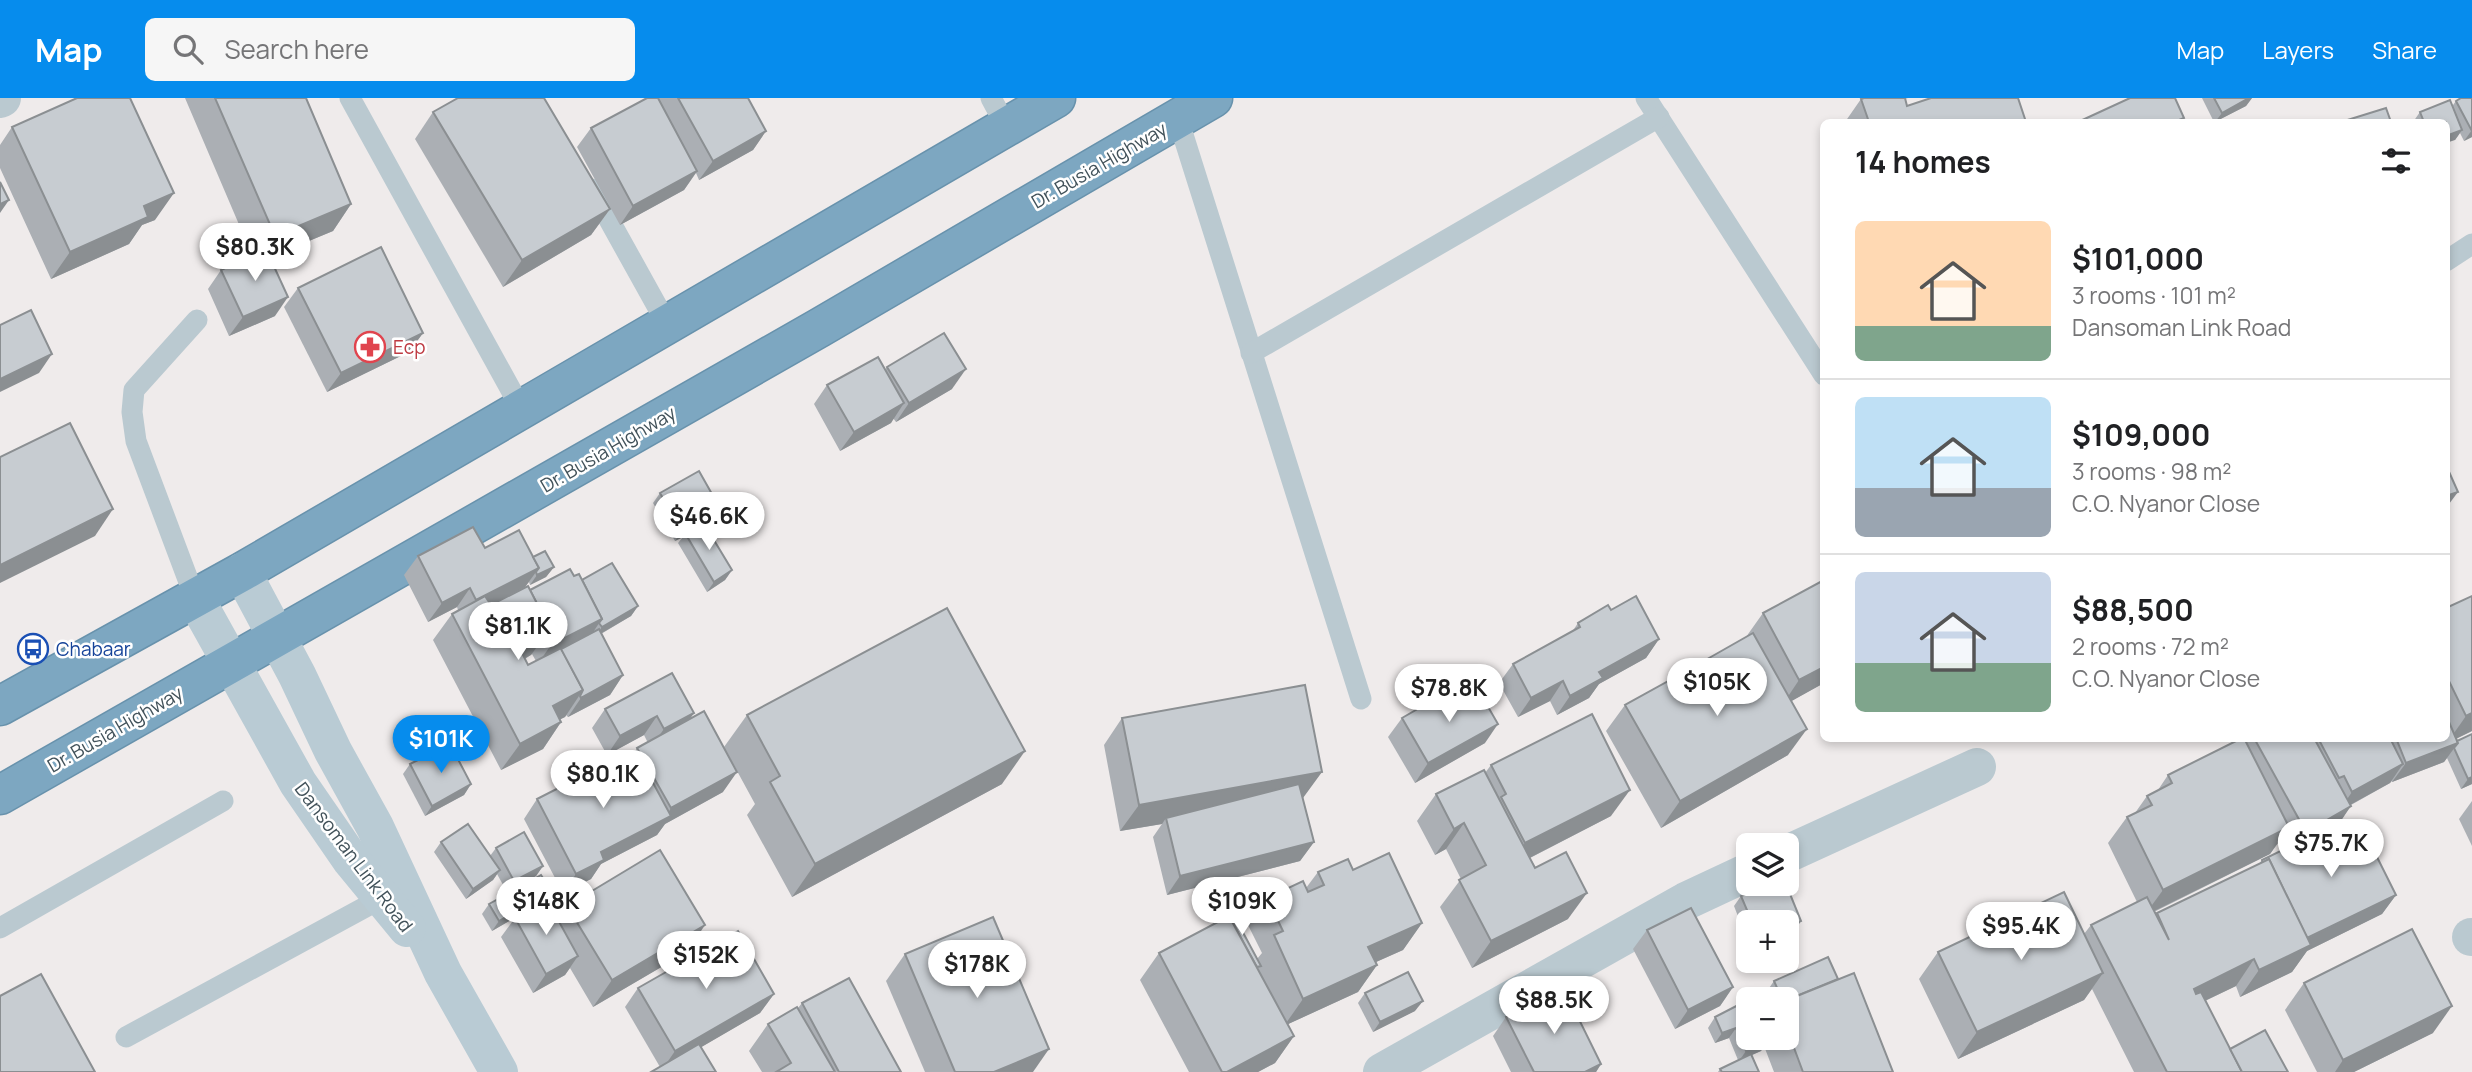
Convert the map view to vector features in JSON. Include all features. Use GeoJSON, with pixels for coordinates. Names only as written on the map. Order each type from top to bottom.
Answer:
{"type":"FeatureCollection","features":[{"type":"Feature","properties":{"kind":"highway"},"geometry":{"type":"LineString","coordinates":[[0,706],[242,572],[667,324],[998,112],[1056,98]]}},
{"type":"Feature","properties":{"kind":"highway","name":"Dr. Busia Highway"},"geometry":{"type":"LineString","coordinates":[[0,795],[230,662],[278,638],[1213,98]]}},
{"type":"Feature","properties":{"kind":"main road","name":"Dansoman Link Road"},"geometry":{"type":"LineString","coordinates":[[242,572],[375,827],[443,973],[499,1072]]}},
{"type":"Feature","properties":{"kind":"main road","name":"Dansoman Link Road"},"geometry":{"type":"LineString","coordinates":[[195,598],[298,783],[323,821],[443,973]]}},
{"type":"Feature","properties":{"kind":"street"},"geometry":{"type":"LineString","coordinates":[[1799,850],[1977,768]]}},
{"type":"Feature","properties":{"kind":"street"},"geometry":{"type":"LineString","coordinates":[[1382,1072],[1686,901],[1736,878]]}},
{"type":"Feature","properties":{"kind":"lane"},"geometry":{"type":"LineString","coordinates":[[350,98],[522,410]]}},
{"type":"Feature","properties":{"kind":"lane"},"geometry":{"type":"LineString","coordinates":[[1646,98],[1820,369]]}},
{"type":"Feature","properties":{"kind":"lane"},"geometry":{"type":"LineString","coordinates":[[1251,353],[1660,117]]}},
{"type":"Feature","properties":{"kind":"lane"},"geometry":{"type":"LineString","coordinates":[[1178,119],[1360,699]]}},
{"type":"Feature","properties":{"kind":"lane"},"geometry":{"type":"LineString","coordinates":[[581,169],[667,324]]}},
{"type":"Feature","properties":{"kind":"lane"},"geometry":{"type":"LineString","coordinates":[[2450,258],[2472,244]]}},
{"type":"Feature","properties":{"kind":"lane"},"geometry":{"type":"LineString","coordinates":[[195,598],[136,440],[132,412],[134,390],[197,320]]}},
{"type":"Feature","properties":{"kind":"lane"},"geometry":{"type":"LineString","coordinates":[[0,928],[223,801]]}},
{"type":"Feature","properties":{"kind":"lane"},"geometry":{"type":"LineString","coordinates":[[126,1037],[382,898]]}},
{"type":"Feature","properties":{"kind":"building"},"geometry":{"type":"Polygon","coordinates":[[[77,98],[130,98],[174,193],[144,206],[148,217],[70,252],[12,127],[77,98]]]}},
{"type":"Feature","properties":{"kind":"building"},"geometry":{"type":"Polygon","coordinates":[[[215,98],[306,98],[351,204],[275,236],[215,98]]]}},
{"type":"Feature","properties":{"kind":"building"},"geometry":{"type":"Polygon","coordinates":[[[458,98],[544,98],[610,209],[522,260],[433,112],[458,98]]]}},
{"type":"Feature","properties":{"kind":"building"},"geometry":{"type":"Polygon","coordinates":[[[647,98],[658,98],[697,171],[633,206],[591,128],[647,98]]]}},
{"type":"Feature","properties":{"kind":"building"},"geometry":{"type":"Polygon","coordinates":[[[678,98],[748,98],[766,131],[713,161],[678,98]]]}},
{"type":"Feature","properties":{"kind":"building"},"geometry":{"type":"Polygon","coordinates":[[[1905,98],[1907,106],[1931,98],[2018,98],[2025,119],[1868,119],[1861,99],[1905,98]]]}},
{"type":"Feature","properties":{"kind":"building"},"geometry":{"type":"Polygon","coordinates":[[[2130,98],[2175,98],[2184,118],[2182,119],[2084,119],[2130,98]]]}},
{"type":"Feature","properties":{"kind":"building"},"geometry":{"type":"Polygon","coordinates":[[[2214,98],[2249,98],[2222,113],[2214,98]]]}},
{"type":"Feature","properties":{"kind":"building"},"geometry":{"type":"Polygon","coordinates":[[[2472,98],[2472,131],[2456,101],[2472,98]]]}},
{"type":"Feature","properties":{"kind":"building"},"geometry":{"type":"Polygon","coordinates":[[[2450,100],[2462,130],[2450,134],[2450,119],[2423,119],[2420,112],[2450,100]]]}},
{"type":"Feature","properties":{"kind":"building"},"geometry":{"type":"Polygon","coordinates":[[[2386,108],[2390,119],[2351,119],[2386,108]]]}},
{"type":"Feature","properties":{"kind":"building"},"geometry":{"type":"Polygon","coordinates":[[[0,182],[9,200],[0,204],[0,182]]]}},
{"type":"Feature","properties":{"kind":"building"},"geometry":{"type":"Polygon","coordinates":[[[381,247],[423,333],[341,373],[298,288],[381,247]]]}},
{"type":"Feature","properties":{"kind":"building"},"geometry":{"type":"Polygon","coordinates":[[[266,249],[288,297],[243,317],[221,270],[266,249]]]}},
{"type":"Feature","properties":{"kind":"building"},"geometry":{"type":"Polygon","coordinates":[[[31,310],[52,354],[0,379],[0,325],[31,310]]]}},
{"type":"Feature","properties":{"kind":"building"},"geometry":{"type":"Polygon","coordinates":[[[944,333],[966,369],[909,403],[887,367],[944,333]]]}},
{"type":"Feature","properties":{"kind":"building"},"geometry":{"type":"Polygon","coordinates":[[[878,357],[904,403],[854,432],[827,385],[878,357]]]}},
{"type":"Feature","properties":{"kind":"building"},"geometry":{"type":"Polygon","coordinates":[[[70,423],[113,509],[0,565],[0,457],[70,423]]]}},
{"type":"Feature","properties":{"kind":"building"},"geometry":{"type":"Polygon","coordinates":[[[699,471],[721,510],[682,531],[660,493],[699,471]]]}},
{"type":"Feature","properties":{"kind":"building"},"geometry":{"type":"Polygon","coordinates":[[[2450,474],[2458,492],[2450,495],[2450,474]]]}},
{"type":"Feature","properties":{"kind":"building"},"geometry":{"type":"Polygon","coordinates":[[[703,522],[732,570],[714,582],[685,533],[703,522]]]}},
{"type":"Feature","properties":{"kind":"building"},"geometry":{"type":"Polygon","coordinates":[[[473,527],[485,548],[519,530],[539,568],[476,600],[470,588],[442,603],[418,556],[473,527]]]}},
{"type":"Feature","properties":{"kind":"building"},"geometry":{"type":"Polygon","coordinates":[[[545,551],[554,567],[537,575],[539,568],[533,557],[545,551]]]}},
{"type":"Feature","properties":{"kind":"building"},"geometry":{"type":"Polygon","coordinates":[[[612,563],[638,606],[602,627],[599,623],[602,619],[582,580],[612,563]]]}},
{"type":"Feature","properties":{"kind":"building"},"geometry":{"type":"Polygon","coordinates":[[[570,569],[574,576],[579,574],[602,619],[551,645],[546,635],[550,629],[530,590],[570,569]]]}},
{"type":"Feature","properties":{"kind":"building"},"geometry":{"type":"Polygon","coordinates":[[[1820,582],[1820,669],[1799,680],[1763,613],[1820,582]]]}},
{"type":"Feature","properties":{"kind":"building"},"geometry":{"type":"Polygon","coordinates":[[[528,586],[550,629],[518,645],[528,665],[561,648],[583,690],[553,706],[561,722],[520,744],[452,614],[485,596],[491,605],[528,586]]]}},
{"type":"Feature","properties":{"kind":"building"},"geometry":{"type":"Polygon","coordinates":[[[1636,596],[1659,639],[1599,672],[1603,678],[1570,696],[1563,681],[1531,698],[1513,664],[1580,627],[1578,623],[1608,605],[1611,610],[1636,596]]]}},
{"type":"Feature","properties":{"kind":"building"},"geometry":{"type":"Polygon","coordinates":[[[2472,596],[2472,713],[2466,716],[2450,683],[2450,606],[2472,596]]]}},
{"type":"Feature","properties":{"kind":"building"},"geometry":{"type":"Polygon","coordinates":[[[947,608],[1025,751],[815,864],[770,782],[780,776],[747,715],[947,608]]]}},
{"type":"Feature","properties":{"kind":"building"},"geometry":{"type":"Polygon","coordinates":[[[599,629],[623,675],[581,698],[583,690],[561,649],[599,629]]]}},
{"type":"Feature","properties":{"kind":"building"},"geometry":{"type":"Polygon","coordinates":[[[1753,633],[1807,729],[1680,801],[1625,705],[1690,669],[1704,694],[1717,687],[1702,662],[1753,633]]]}},
{"type":"Feature","properties":{"kind":"building"},"geometry":{"type":"Polygon","coordinates":[[[672,673],[694,713],[664,729],[657,716],[620,736],[605,709],[672,673]]]}},
{"type":"Feature","properties":{"kind":"building"},"geometry":{"type":"Polygon","coordinates":[[[1305,685],[1322,772],[1139,805],[1122,718],[1305,685]]]}},
{"type":"Feature","properties":{"kind":"building"},"geometry":{"type":"Polygon","coordinates":[[[1476,686],[1498,724],[1428,763],[1402,718],[1435,699],[1439,707],[1476,686]]]}},
{"type":"Feature","properties":{"kind":"building"},"geometry":{"type":"Polygon","coordinates":[[[704,711],[737,772],[671,808],[637,748],[704,711]]]}},
{"type":"Feature","properties":{"kind":"building"},"geometry":{"type":"Polygon","coordinates":[[[1592,714],[1630,790],[1525,843],[1501,797],[1506,794],[1491,765],[1592,714]]]}},
{"type":"Feature","properties":{"kind":"building"},"geometry":{"type":"Polygon","coordinates":[[[2450,724],[2458,743],[2406,763],[2398,742],[2450,742],[2450,724]]]}},
{"type":"Feature","properties":{"kind":"building"},"geometry":{"type":"Polygon","coordinates":[[[2472,734],[2472,777],[2468,779],[2454,748],[2457,741],[2472,734]]]}},
{"type":"Feature","properties":{"kind":"building"},"geometry":{"type":"Polygon","coordinates":[[[2234,742],[2246,742],[2289,827],[2163,890],[2127,817],[2152,805],[2147,796],[2172,783],[2168,775],[2234,742]]]}},
{"type":"Feature","properties":{"kind":"building"},"geometry":{"type":"Polygon","coordinates":[[[2256,742],[2316,742],[2351,806],[2306,832],[2256,742]]]}},
{"type":"Feature","properties":{"kind":"building"},"geometry":{"type":"Polygon","coordinates":[[[2320,742],[2392,742],[2403,764],[2352,792],[2344,776],[2339,778],[2320,742]]]}},
{"type":"Feature","properties":{"kind":"building"},"geometry":{"type":"Polygon","coordinates":[[[450,744],[471,784],[432,806],[410,764],[450,744]]]}},
{"type":"Feature","properties":{"kind":"building"},"geometry":{"type":"Polygon","coordinates":[[[629,752],[639,772],[645,768],[671,816],[601,852],[604,860],[576,874],[537,799],[629,752]]]}},
{"type":"Feature","properties":{"kind":"building"},"geometry":{"type":"Polygon","coordinates":[[[1484,770],[1535,868],[1566,852],[1587,893],[1491,941],[1459,880],[1486,865],[1464,823],[1454,829],[1436,794],[1484,770]]]}},
{"type":"Feature","properties":{"kind":"building"},"geometry":{"type":"Polygon","coordinates":[[[1299,784],[1314,842],[1180,876],[1166,818],[1299,784]]]}},
{"type":"Feature","properties":{"kind":"building"},"geometry":{"type":"Polygon","coordinates":[[[2360,823],[2396,895],[2307,938],[2269,859],[2263,863],[2262,860],[2316,834],[2321,842],[2360,823]]]}},
{"type":"Feature","properties":{"kind":"building"},"geometry":{"type":"Polygon","coordinates":[[[468,824],[500,870],[473,889],[441,842],[468,824]]]}},
{"type":"Feature","properties":{"kind":"building"},"geometry":{"type":"Polygon","coordinates":[[[524,832],[543,866],[514,881],[496,848],[524,832]]]}},
{"type":"Feature","properties":{"kind":"building"},"geometry":{"type":"Polygon","coordinates":[[[660,850],[705,925],[612,980],[567,906],[660,850]]]}},
{"type":"Feature","properties":{"kind":"building"},"geometry":{"type":"Polygon","coordinates":[[[1389,853],[1422,923],[1368,947],[1377,965],[1303,999],[1274,935],[1283,931],[1267,898],[1303,881],[1308,892],[1324,885],[1318,872],[1348,859],[1353,870],[1389,853]]]}},
{"type":"Feature","properties":{"kind":"building"},"geometry":{"type":"Polygon","coordinates":[[[2269,859],[2311,945],[2259,970],[2254,959],[2194,989],[2196,994],[2201,992],[2242,1072],[2167,1072],[2091,925],[2147,897],[2169,940],[2157,913],[2269,859]]]}},
{"type":"Feature","properties":{"kind":"building"},"geometry":{"type":"Polygon","coordinates":[[[541,875],[551,891],[499,921],[489,904],[541,875]]]}},
{"type":"Feature","properties":{"kind":"building"},"geometry":{"type":"Polygon","coordinates":[[[2064,892],[2103,973],[1977,1032],[1938,952],[2064,892]]]}},
{"type":"Feature","properties":{"kind":"building"},"geometry":{"type":"Polygon","coordinates":[[[1741,896],[1791,896],[1797,910],[1747,910],[1741,896]]]}},
{"type":"Feature","properties":{"kind":"building"},"geometry":{"type":"Polygon","coordinates":[[[547,900],[578,956],[546,974],[515,918],[547,900]]]}},
{"type":"Feature","properties":{"kind":"building"},"geometry":{"type":"Polygon","coordinates":[[[1691,908],[1733,987],[1688,1010],[1647,930],[1691,908]]]}},
{"type":"Feature","properties":{"kind":"building"},"geometry":{"type":"Polygon","coordinates":[[[1232,912],[1261,966],[1257,967],[1229,916],[1217,923],[1215,921],[1232,912]]]}},
{"type":"Feature","properties":{"kind":"building"},"geometry":{"type":"Polygon","coordinates":[[[1229,916],[1294,1036],[1227,1072],[1222,1072],[1159,953],[1229,916]]]}},
{"type":"Feature","properties":{"kind":"building"},"geometry":{"type":"Polygon","coordinates":[[[993,917],[1049,1049],[994,1072],[955,1072],[905,954],[993,917]]]}},
{"type":"Feature","properties":{"kind":"building"},"geometry":{"type":"Polygon","coordinates":[[[2412,929],[2452,1006],[2343,1060],[2304,983],[2412,929]]]}},
{"type":"Feature","properties":{"kind":"building"},"geometry":{"type":"Polygon","coordinates":[[[738,931],[774,994],[675,1051],[638,988],[738,931]]]}},
{"type":"Feature","properties":{"kind":"building"},"geometry":{"type":"Polygon","coordinates":[[[1828,957],[1838,979],[1799,995],[1799,987],[1777,987],[1774,981],[1792,973],[1799,973],[1799,970],[1828,957]]]}},
{"type":"Feature","properties":{"kind":"building"},"geometry":{"type":"Polygon","coordinates":[[[1408,972],[1423,1001],[1380,1022],[1365,993],[1408,972]]]}},
{"type":"Feature","properties":{"kind":"building"},"geometry":{"type":"Polygon","coordinates":[[[1854,973],[1893,1072],[1803,1072],[1795,1050],[1799,1050],[1799,995],[1854,973]]]}},
{"type":"Feature","properties":{"kind":"building"},"geometry":{"type":"Polygon","coordinates":[[[41,974],[95,1072],[0,1072],[0,996],[41,974]]]}},
{"type":"Feature","properties":{"kind":"building"},"geometry":{"type":"Polygon","coordinates":[[[849,978],[901,1072],[839,1072],[802,1003],[849,978]]]}},
{"type":"Feature","properties":{"kind":"building"},"geometry":{"type":"Polygon","coordinates":[[[1564,989],[1601,1064],[1585,1072],[1534,1072],[1506,1017],[1564,989]]]}},
{"type":"Feature","properties":{"kind":"building"},"geometry":{"type":"Polygon","coordinates":[[[1736,1006],[1736,1028],[1722,1033],[1715,1017],[1736,1006]]]}},
{"type":"Feature","properties":{"kind":"building"},"geometry":{"type":"Polygon","coordinates":[[[797,1007],[835,1072],[776,1072],[791,1063],[768,1024],[797,1007]]]}},
{"type":"Feature","properties":{"kind":"building"},"geometry":{"type":"Polygon","coordinates":[[[2265,1030],[2288,1072],[2242,1072],[2230,1049],[2265,1030]]]}},
{"type":"Feature","properties":{"kind":"building"},"geometry":{"type":"Polygon","coordinates":[[[699,1044],[716,1072],[651,1072],[699,1044]]]}},
{"type":"Feature","properties":{"kind":"building"},"geometry":{"type":"Polygon","coordinates":[[[1751,1054],[1759,1072],[1722,1072],[1720,1069],[1751,1054]]]}},
{"type":"Feature","properties":{"kind":"place","name":"Ecp"},"geometry":{"type":"Point","coordinates":[370,347]}},
{"type":"Feature","properties":{"kind":"place","name":"Chabaar"},"geometry":{"type":"Point","coordinates":[33,649]}}]}
